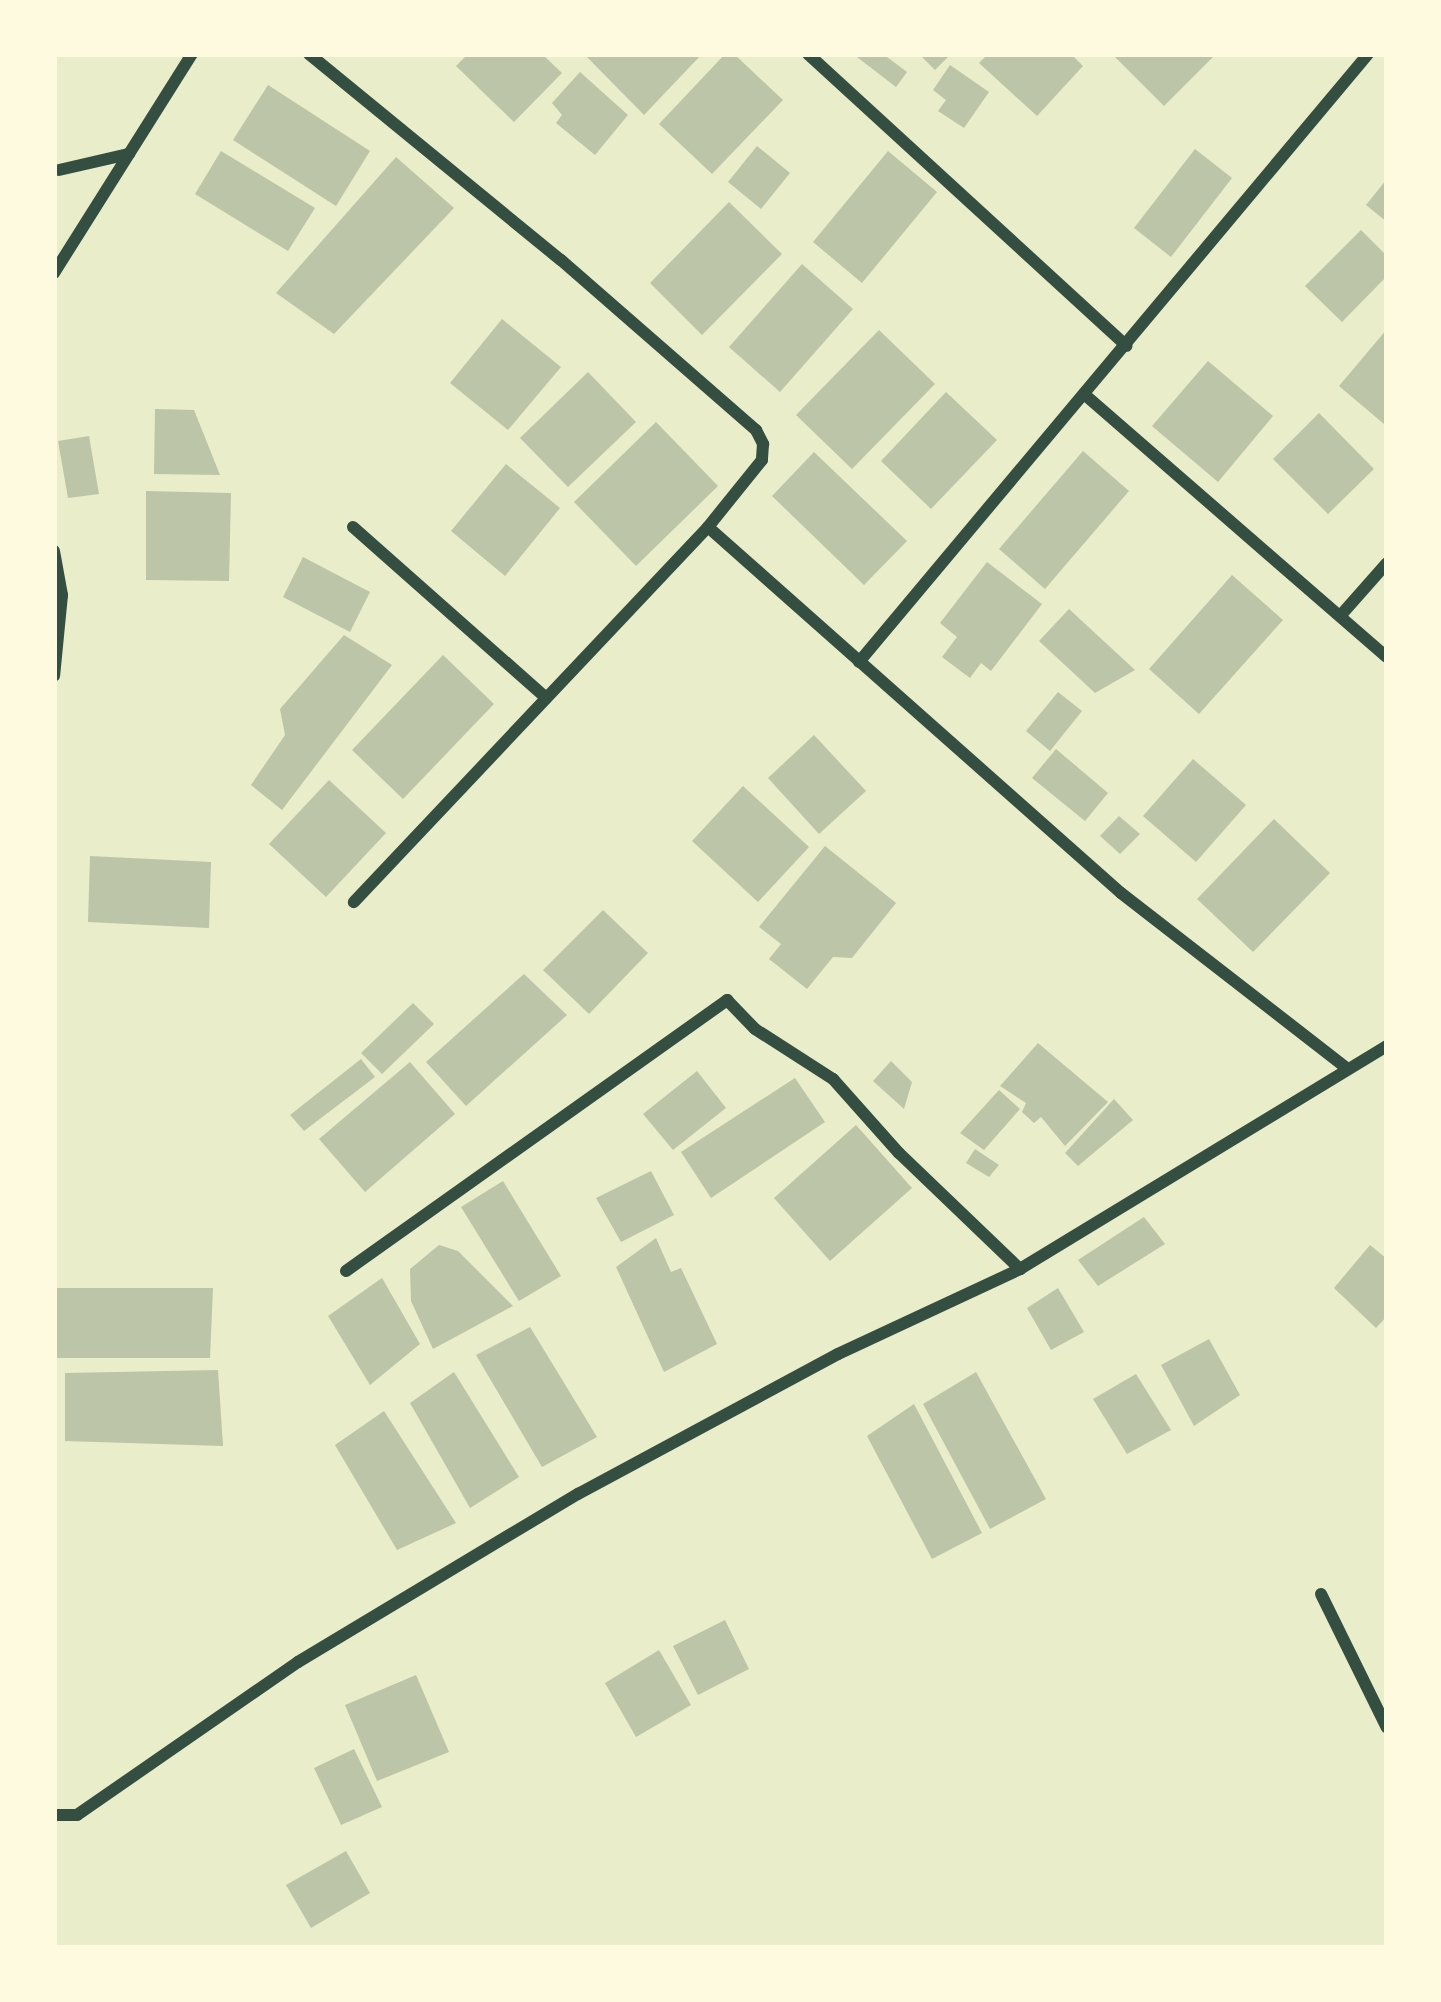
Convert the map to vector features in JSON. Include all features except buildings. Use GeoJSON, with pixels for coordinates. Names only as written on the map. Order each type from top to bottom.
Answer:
{"type":"FeatureCollection","features":[{"type":"Feature","properties":{"kind":"street"},"geometry":{"type":"LineString","coordinates":[[54,272],[192,54]]}},
{"type":"Feature","properties":{"kind":"street"},"geometry":{"type":"LineString","coordinates":[[309,54],[503,212],[757,430],[762,460],[708,527],[354,902]]}},
{"type":"Feature","properties":{"kind":"street"},"geometry":{"type":"LineString","coordinates":[[808,54],[1126,346]]}},
{"type":"Feature","properties":{"kind":"street"},"geometry":{"type":"LineString","coordinates":[[859,662],[1363,56]]}},
{"type":"Feature","properties":{"kind":"street"},"geometry":{"type":"LineString","coordinates":[[59,170],[129,154]]}},
{"type":"Feature","properties":{"kind":"street"},"geometry":{"type":"LineString","coordinates":[[1084,394],[1387,656]]}},
{"type":"Feature","properties":{"kind":"street"},"geometry":{"type":"LineString","coordinates":[[353,527],[546,698]]}},
{"type":"Feature","properties":{"kind":"street"},"geometry":{"type":"LineString","coordinates":[[708,527],[1121,892],[1348,1069]]}},
{"type":"Feature","properties":{"kind":"street"},"geometry":{"type":"LineString","coordinates":[[54,551],[62,595],[54,676]]}},
{"type":"Feature","properties":{"kind":"street"},"geometry":{"type":"LineString","coordinates":[[1341,615],[1387,563]]}},
{"type":"Feature","properties":{"kind":"street"},"geometry":{"type":"LineString","coordinates":[[346,1271],[728,1000],[755,1029],[833,1079],[898,1153],[1021,1269]]}},
{"type":"Feature","properties":{"kind":"street"},"geometry":{"type":"LineString","coordinates":[[54,1815],[77,1815],[298,1662],[578,1494],[838,1354],[1021,1269],[1387,1046]]}},
{"type":"Feature","properties":{"kind":"street"},"geometry":{"type":"LineString","coordinates":[[1321,1594],[1387,1728]]}}]}
